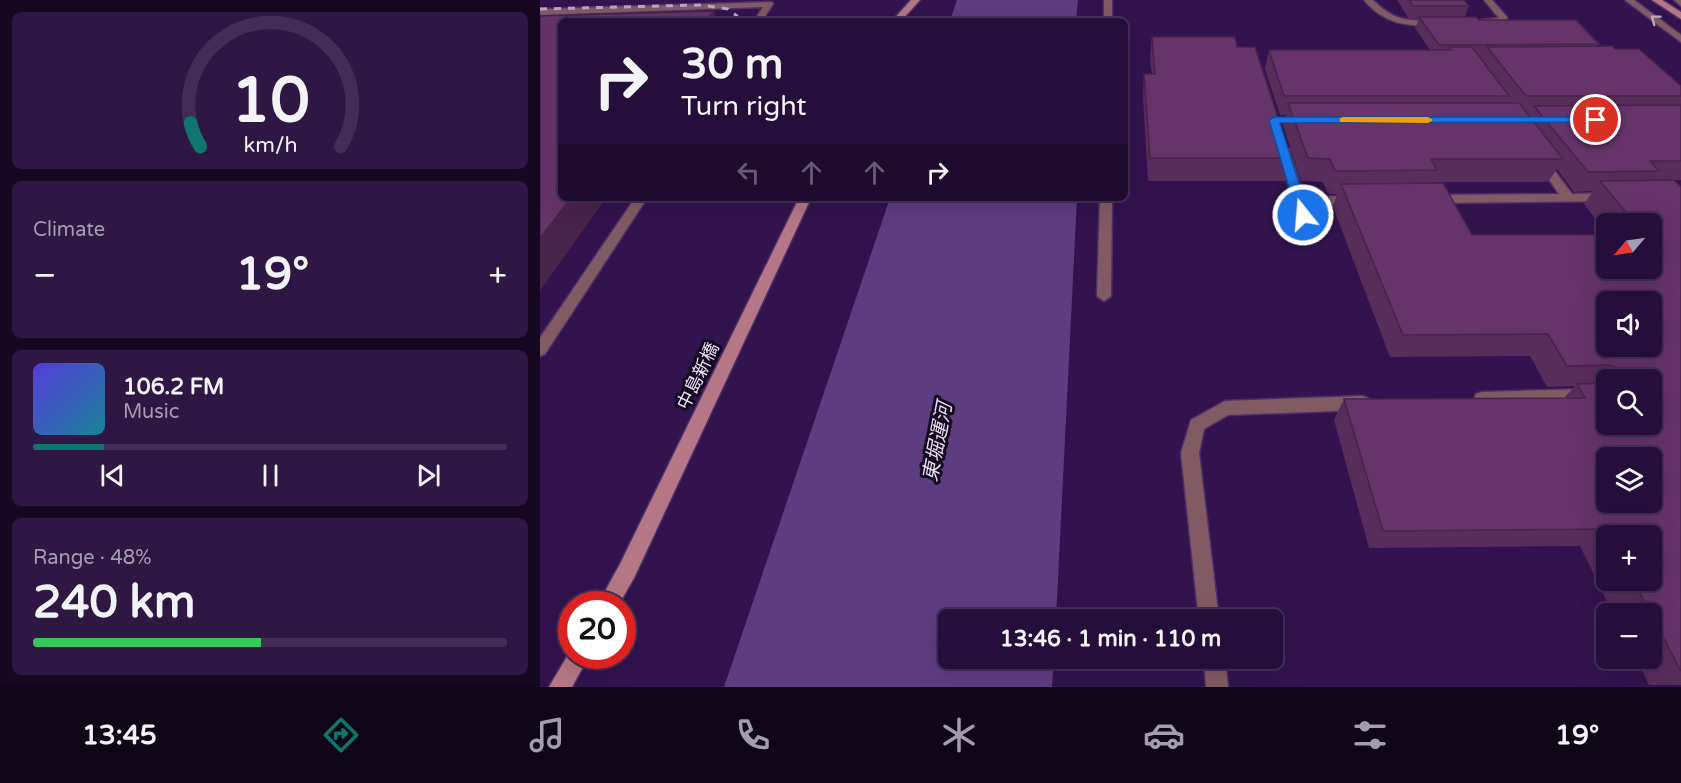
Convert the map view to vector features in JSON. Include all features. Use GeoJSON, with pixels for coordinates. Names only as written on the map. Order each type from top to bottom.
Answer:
{"type":"FeatureCollection","features":[{"type":"Feature","properties":{"kind":"street"},"geometry":{"type":"LineString","coordinates":[[899,18],[916,0]]}},
{"type":"Feature","properties":{"kind":"street"},"geometry":{"type":"LineString","coordinates":[[1108,0],[1108,18]]}},
{"type":"Feature","properties":{"kind":"street"},"geometry":{"type":"LineString","coordinates":[[1368,0],[1383,17],[1392,21],[1443,23]]}},
{"type":"Feature","properties":{"kind":"street"},"geometry":{"type":"LineString","coordinates":[[1477,22],[1499,22],[1504,19],[1488,0]]}},
{"type":"Feature","properties":{"kind":"street"},"geometry":{"type":"LineString","coordinates":[[1629,0],[1681,39]]}},
{"type":"Feature","properties":{"kind":"street"},"geometry":{"type":"LineString","coordinates":[[1656,0],[1681,16]]}},
{"type":"Feature","properties":{"kind":"street"},"geometry":{"type":"LineString","coordinates":[[540,12],[769,4],[760,18]]}},
{"type":"Feature","properties":{"kind":"street"},"geometry":{"type":"LineString","coordinates":[[1280,140],[1303,215]]}},
{"type":"Feature","properties":{"kind":"street"},"geometry":{"type":"LineString","coordinates":[[1533,149],[1568,197]]}},
{"type":"Feature","properties":{"kind":"street"},"geometry":{"type":"LineString","coordinates":[[1416,199],[1625,196]]}},
{"type":"Feature","properties":{"kind":"street"},"geometry":{"type":"LineString","coordinates":[[1299,201],[1369,200]]}},
{"type":"Feature","properties":{"kind":"street"},"geometry":{"type":"LineString","coordinates":[[540,350],[639,201]]}},
{"type":"Feature","properties":{"kind":"street","name":"中島新橋"},"geometry":{"type":"LineString","coordinates":[[616,591],[627,572],[804,201]]}},
{"type":"Feature","properties":{"kind":"street"},"geometry":{"type":"LineString","coordinates":[[1104,296],[1106,201]]}},
{"type":"Feature","properties":{"kind":"street"},"geometry":{"type":"LineString","coordinates":[[1469,399],[1586,396]]}},
{"type":"Feature","properties":{"kind":"street"},"geometry":{"type":"LineString","coordinates":[[1208,609],[1190,453],[1197,425],[1225,408],[1376,403]]}},
{"type":"Feature","properties":{"kind":"street"},"geometry":{"type":"LineString","coordinates":[[560,687],[570,669]]}},
{"type":"Feature","properties":{"kind":"street"},"geometry":{"type":"LineString","coordinates":[[1215,669],[1217,687]]}},
{"type":"Feature","properties":{"kind":"water"},"geometry":{"type":"Polygon","coordinates":[[[957,0],[1078,0],[1076,18],[951,18],[957,0]]]}},
{"type":"Feature","properties":{"kind":"water","name":"東堀運河"},"geometry":{"type":"Polygon","coordinates":[[[889,201],[1077,201],[1056,609],[938,609],[938,669],[1053,669],[1052,687],[724,687],[889,201]]]}},
{"type":"Feature","properties":{"kind":"building"},"geometry":{"type":"Polygon","coordinates":[[[1409,0],[1464,0],[1469,6],[1413,6],[1409,0]]]}},
{"type":"Feature","properties":{"kind":"building"},"geometry":{"type":"Polygon","coordinates":[[[714,11],[708,18],[558,18],[558,201],[569,201],[540,238],[540,16],[714,11]]]}},
{"type":"Feature","properties":{"kind":"building"},"geometry":{"type":"Polygon","coordinates":[[[1419,17],[1476,17],[1479,20],[1576,20],[1599,44],[1439,45],[1419,17]]]}},
{"type":"Feature","properties":{"kind":"building"},"geometry":{"type":"Polygon","coordinates":[[[1152,37],[1235,37],[1237,47],[1255,47],[1291,158],[1150,158],[1144,74],[1155,74],[1152,37]]]}},
{"type":"Feature","properties":{"kind":"building"},"geometry":{"type":"Polygon","coordinates":[[[1612,46],[1615,49],[1639,49],[1681,86],[1681,96],[1526,96],[1487,47],[1612,46]]]}},
{"type":"Feature","properties":{"kind":"building"},"geometry":{"type":"Polygon","coordinates":[[[1448,47],[1472,47],[1509,96],[1284,96],[1269,50],[1451,50],[1448,47]]]}},
{"type":"Feature","properties":{"kind":"building"},"geometry":{"type":"Polygon","coordinates":[[[1288,103],[1519,103],[1563,159],[1431,159],[1437,170],[1335,171],[1330,159],[1308,158],[1288,103]]]}},
{"type":"Feature","properties":{"kind":"building"},"geometry":{"type":"Polygon","coordinates":[[[1681,105],[1681,161],[1650,161],[1659,171],[1588,172],[1534,106],[1681,105]]]}},
{"type":"Feature","properties":{"kind":"building"},"geometry":{"type":"Polygon","coordinates":[[[1674,180],[1681,187],[1681,671],[1662,635],[1662,603],[1645,603],[1639,591],[1662,591],[1662,525],[1596,525],[1596,529],[1383,531],[1344,399],[1585,398],[1577,384],[1596,383],[1596,435],[1662,435],[1662,369],[1616,369],[1609,365],[1567,366],[1548,334],[1403,335],[1341,184],[1443,183],[1472,235],[1596,235],[1596,279],[1662,279],[1662,213],[1627,213],[1600,181],[1674,180]]]}},
{"type":"Feature","properties":{"kind":"railway"},"geometry":{"type":"LineString","coordinates":[[540,9],[701,5],[728,9],[737,18]]}},
{"type":"Feature","properties":{"kind":"slow traffic"},"geometry":{"type":"LineString","coordinates":[[1344,120],[1428,120]]}},
{"type":"Feature","properties":{"kind":"route"},"geometry":{"type":"LineString","coordinates":[[1303,215],[1274,120],[1596,120]]}}]}
